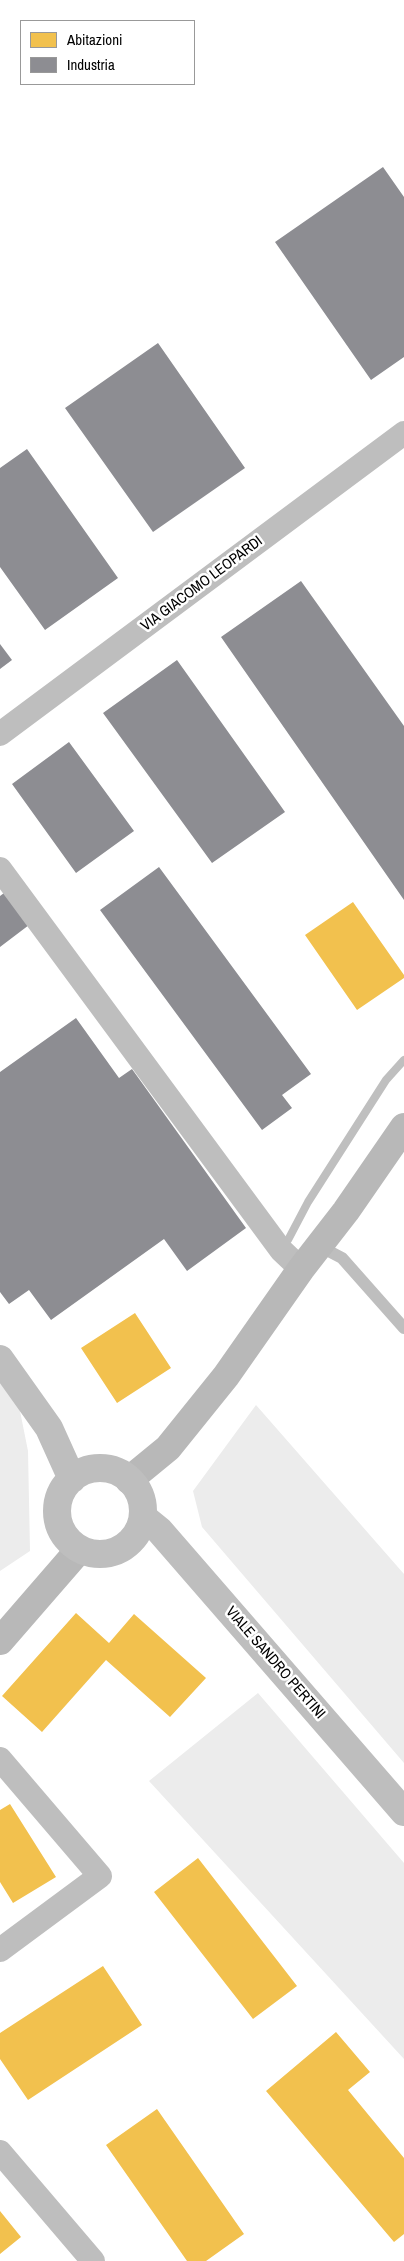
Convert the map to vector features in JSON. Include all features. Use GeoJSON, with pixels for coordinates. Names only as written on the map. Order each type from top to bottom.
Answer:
{"type":"FeatureCollection","features":[{"type":"Feature","properties":{"kind":"main road"},"geometry":{"type":"LineString","coordinates":[[0,1359],[49,1428],[72,1479]]}},
{"type":"Feature","properties":{"kind":"main road"},"geometry":{"type":"LineString","coordinates":[[102,1468],[117,1472],[129,1480],[136,1488],[142,1502],[143,1517],[138,1531],[129,1543],[113,1553],[98,1555],[79,1550],[63,1534],[57,1520],[57,1505],[62,1490],[72,1479],[87,1470],[102,1468]]}},
{"type":"Feature","properties":{"kind":"main road","name":"VIALE SANDRO PERTINI"},"geometry":{"type":"LineString","coordinates":[[143,1517],[159,1530],[404,1812]]}},
{"type":"Feature","properties":{"kind":"street","name":"VIA GIACOMO LEOPARDI"},"geometry":{"type":"LineString","coordinates":[[0,734],[404,433]]}},
{"type":"Feature","properties":{"kind":"street"},"geometry":{"type":"LineString","coordinates":[[0,869],[281,1250],[302,1269]]}},
{"type":"Feature","properties":{"kind":"street"},"geometry":{"type":"LineString","coordinates":[[129,1480],[168,1448],[226,1376],[346,1211],[404,1126]]}},
{"type":"Feature","properties":{"kind":"street"},"geometry":{"type":"LineString","coordinates":[[0,1641],[79,1550]]}},
{"type":"Feature","properties":{"kind":"street"},"geometry":{"type":"LineString","coordinates":[[0,1759],[100,1876],[0,1950]]}},
{"type":"Feature","properties":{"kind":"street"},"geometry":{"type":"LineString","coordinates":[[0,2152],[93,2261]]}},
{"type":"Feature","properties":{"kind":"lane"},"geometry":{"type":"LineString","coordinates":[[319,1246],[342,1258],[404,1328]]}},
{"type":"Feature","properties":{"kind":"shaded area"},"geometry":{"type":"Polygon","coordinates":[[[0,1381],[19,1406],[28,1451],[30,1551],[0,1571],[0,1381]]]}},
{"type":"Feature","properties":{"kind":"shaded area"},"geometry":{"type":"Polygon","coordinates":[[[256,1405],[404,1574],[404,1763],[202,1527],[193,1491],[256,1405]]]}},
{"type":"Feature","properties":{"kind":"shaded area"},"geometry":{"type":"Polygon","coordinates":[[[258,1693],[404,1863],[404,2059],[149,1781],[258,1693]]]}},
{"type":"Feature","properties":{"kind":"building: Abitazioni"},"geometry":{"type":"Polygon","coordinates":[[[353,902],[404,975],[404,978],[357,1010],[305,935],[353,902]]]}},
{"type":"Feature","properties":{"kind":"building: Abitazioni"},"geometry":{"type":"Polygon","coordinates":[[[135,1313],[171,1368],[117,1403],[81,1348],[135,1313]]]}},
{"type":"Feature","properties":{"kind":"building: Abitazioni"},"geometry":{"type":"Polygon","coordinates":[[[76,1613],[109,1643],[134,1614],[206,1678],[170,1717],[106,1660],[42,1732],[2,1696],[76,1613]]]}},
{"type":"Feature","properties":{"kind":"building: Abitazioni"},"geometry":{"type":"Polygon","coordinates":[[[10,1804],[56,1877],[13,1903],[0,1882],[0,1810],[10,1804]]]}},
{"type":"Feature","properties":{"kind":"building: Abitazioni"},"geometry":{"type":"Polygon","coordinates":[[[198,1858],[297,1986],[253,2019],[154,1892],[198,1858]]]}},
{"type":"Feature","properties":{"kind":"building: Abitazioni"},"geometry":{"type":"Polygon","coordinates":[[[103,1966],[142,2025],[28,2100],[0,2059],[0,2033],[103,1966]]]}},
{"type":"Feature","properties":{"kind":"building: Abitazioni"},"geometry":{"type":"Polygon","coordinates":[[[336,2032],[370,2072],[348,2090],[404,2158],[404,2234],[394,2242],[266,2091],[336,2032]]]}},
{"type":"Feature","properties":{"kind":"building: Abitazioni"},"geometry":{"type":"Polygon","coordinates":[[[157,2109],[244,2234],[206,2261],[187,2261],[106,2145],[157,2109]]]}},
{"type":"Feature","properties":{"kind":"building: Abitazioni"},"geometry":{"type":"Polygon","coordinates":[[[0,2211],[21,2237],[0,2254],[0,2211]]]}},
{"type":"Feature","properties":{"kind":"building: Industria"},"geometry":{"type":"Polygon","coordinates":[[[383,167],[404,197],[404,357],[371,380],[275,242],[383,167]]]}},
{"type":"Feature","properties":{"kind":"building: Industria"},"geometry":{"type":"Polygon","coordinates":[[[158,343],[245,468],[153,532],[65,408],[158,343]]]}},
{"type":"Feature","properties":{"kind":"building: Industria"},"geometry":{"type":"Polygon","coordinates":[[[27,449],[118,578],[45,630],[0,567],[0,468],[27,449]]]}},
{"type":"Feature","properties":{"kind":"building: Industria"},"geometry":{"type":"Polygon","coordinates":[[[301,581],[404,726],[404,900],[221,637],[301,581]]]}},
{"type":"Feature","properties":{"kind":"building: Industria"},"geometry":{"type":"Polygon","coordinates":[[[0,644],[12,660],[0,669],[0,644]]]}},
{"type":"Feature","properties":{"kind":"building: Industria"},"geometry":{"type":"Polygon","coordinates":[[[177,660],[285,812],[212,863],[103,713],[177,660]]]}},
{"type":"Feature","properties":{"kind":"building: Industria"},"geometry":{"type":"Polygon","coordinates":[[[69,742],[134,831],[76,873],[12,784],[69,742]]]}},
{"type":"Feature","properties":{"kind":"building: Industria"},"geometry":{"type":"Polygon","coordinates":[[[159,867],[311,1074],[282,1095],[292,1108],[262,1130],[100,910],[159,867]]]}},
{"type":"Feature","properties":{"kind":"building: Industria"},"geometry":{"type":"Polygon","coordinates":[[[4,893],[29,925],[0,947],[0,896],[4,893]]]}},
{"type":"Feature","properties":{"kind":"building: Industria"},"geometry":{"type":"Polygon","coordinates":[[[76,1018],[119,1078],[132,1069],[246,1228],[187,1271],[164,1239],[51,1320],[29,1290],[9,1304],[0,1292],[0,1072],[76,1018]]]}},
{"type":"Feature","properties":{"kind":"waterway"},"geometry":{"type":"LineString","coordinates":[[288,1240],[308,1202],[386,1080],[404,1060]]}}]}
